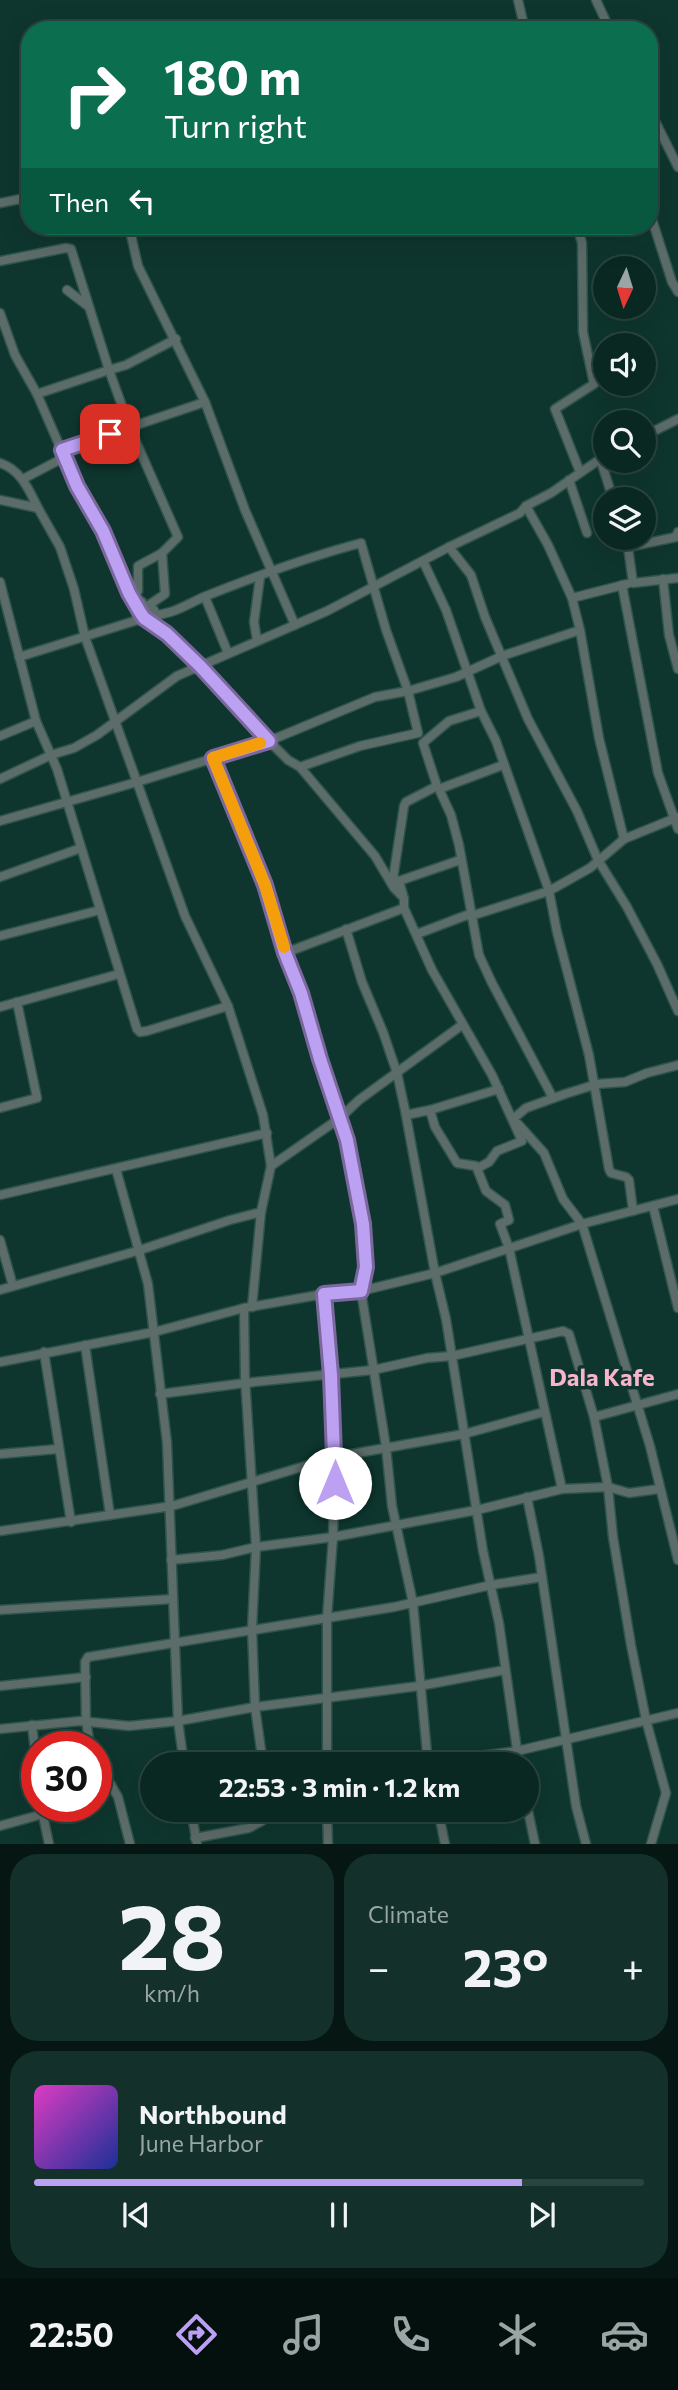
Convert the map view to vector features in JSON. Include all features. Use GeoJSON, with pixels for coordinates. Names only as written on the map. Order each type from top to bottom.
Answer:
{"type":"FeatureCollection","features":[{"type":"Feature","properties":{"kind":"street"},"geometry":{"type":"LineString","coordinates":[[518,0],[523,21]]}},
{"type":"Feature","properties":{"kind":"street"},"geometry":{"type":"LineString","coordinates":[[596,0],[606,21]]}},
{"type":"Feature","properties":{"kind":"street"},"geometry":{"type":"LineString","coordinates":[[658,127],[678,167]]}},
{"type":"Feature","properties":{"kind":"street"},"geometry":{"type":"LineString","coordinates":[[0,203],[21,199]]}},
{"type":"Feature","properties":{"kind":"street"},"geometry":{"type":"LineString","coordinates":[[131,235],[138,266],[205,402],[271,572],[295,625]]}},
{"type":"Feature","properties":{"kind":"street"},"geometry":{"type":"LineString","coordinates":[[580,235],[583,332],[594,384],[555,409],[580,472]]}},
{"type":"Feature","properties":{"kind":"street"},"geometry":{"type":"LineString","coordinates":[[657,235],[672,282],[678,292]]}},
{"type":"Feature","properties":{"kind":"street"},"geometry":{"type":"LineString","coordinates":[[0,261],[71,249],[130,428],[178,537],[162,553],[138,566],[138,591],[129,593]]}},
{"type":"Feature","properties":{"kind":"street"},"geometry":{"type":"LineString","coordinates":[[66,290],[89,307]]}},
{"type":"Feature","properties":{"kind":"street"},"geometry":{"type":"LineString","coordinates":[[0,313],[15,355],[37,394],[77,486],[103,531],[129,593],[144,618],[167,634],[269,741],[288,760],[300,767],[374,856],[394,888],[404,898]]}},
{"type":"Feature","properties":{"kind":"street"},"geometry":{"type":"LineString","coordinates":[[37,394],[126,365],[176,339]]}},
{"type":"Feature","properties":{"kind":"street"},"geometry":{"type":"LineString","coordinates":[[23,478],[63,454],[205,402]]}},
{"type":"Feature","properties":{"kind":"street"},"geometry":{"type":"LineString","coordinates":[[656,430],[678,419]]}},
{"type":"Feature","properties":{"kind":"street"},"geometry":{"type":"LineString","coordinates":[[0,463],[7,465],[23,478],[60,547],[74,589],[85,637],[115,722],[185,916],[228,1006],[267,1133],[271,1166],[261,1212],[248,1308],[246,1383],[257,1547],[252,1629],[255,1707],[261,1752]]}},
{"type":"Feature","properties":{"kind":"street"},"geometry":{"type":"LineString","coordinates":[[0,779],[51,755],[74,748],[115,722],[177,676],[295,625],[520,513],[526,506],[593,463]]}},
{"type":"Feature","properties":{"kind":"street"},"geometry":{"type":"LineString","coordinates":[[569,480],[587,533]]}},
{"type":"Feature","properties":{"kind":"street"},"geometry":{"type":"LineString","coordinates":[[0,500],[38,508]]}},
{"type":"Feature","properties":{"kind":"street"},"geometry":{"type":"LineString","coordinates":[[526,506],[548,545],[572,598],[599,738],[624,839]]}},
{"type":"Feature","properties":{"kind":"street"},"geometry":{"type":"LineString","coordinates":[[656,541],[676,537],[678,531]]}},
{"type":"Feature","properties":{"kind":"street"},"geometry":{"type":"LineString","coordinates":[[129,593],[142,602],[150,615],[174,612],[260,576],[360,543],[386,630],[408,691],[418,733],[360,746],[300,767]]}},
{"type":"Feature","properties":{"kind":"street"},"geometry":{"type":"LineString","coordinates":[[449,547],[471,575],[528,719],[577,811],[598,860],[657,964],[678,1011]]}},
{"type":"Feature","properties":{"kind":"street"},"geometry":{"type":"LineString","coordinates":[[628,550],[633,583]]}},
{"type":"Feature","properties":{"kind":"street"},"geometry":{"type":"LineString","coordinates":[[158,615],[149,605],[165,594],[162,553]]}},
{"type":"Feature","properties":{"kind":"street"},"geometry":{"type":"LineString","coordinates":[[423,561],[446,610],[549,891],[589,1055],[609,1169],[611,1173],[629,1180],[633,1211]]}},
{"type":"Feature","properties":{"kind":"street"},"geometry":{"type":"LineString","coordinates":[[257,640],[254,622],[260,576]]}},
{"type":"Feature","properties":{"kind":"street"},"geometry":{"type":"LineString","coordinates":[[572,598],[622,585],[678,578]]}},
{"type":"Feature","properties":{"kind":"street"},"geometry":{"type":"LineString","coordinates":[[663,579],[669,635],[678,669]]}},
{"type":"Feature","properties":{"kind":"street"},"geometry":{"type":"LineString","coordinates":[[0,582],[36,721],[51,755],[137,1029],[140,1032],[228,1006]]}},
{"type":"Feature","properties":{"kind":"street"},"geometry":{"type":"LineString","coordinates":[[622,585],[658,773],[678,829]]}},
{"type":"Feature","properties":{"kind":"street"},"geometry":{"type":"LineString","coordinates":[[205,597],[228,653]]}},
{"type":"Feature","properties":{"kind":"street"},"geometry":{"type":"LineString","coordinates":[[19,657],[144,618]]}},
{"type":"Feature","properties":{"kind":"street"},"geometry":{"type":"LineString","coordinates":[[0,627],[10,623]]}},
{"type":"Feature","properties":{"kind":"street"},"geometry":{"type":"LineString","coordinates":[[0,821],[269,741],[375,696],[408,691],[469,672],[502,656],[580,630]]}},
{"type":"Feature","properties":{"kind":"street"},"geometry":{"type":"LineString","coordinates":[[423,743],[449,722],[481,711]]}},
{"type":"Feature","properties":{"kind":"street"},"geometry":{"type":"LineString","coordinates":[[0,736],[36,721]]}},
{"type":"Feature","properties":{"kind":"street"},"geometry":{"type":"LineString","coordinates":[[423,743],[451,815],[465,873],[479,955],[554,1098]]}},
{"type":"Feature","properties":{"kind":"street"},"geometry":{"type":"LineString","coordinates":[[423,743],[437,786],[406,802],[404,806],[393,879],[399,881],[460,860]]}},
{"type":"Feature","properties":{"kind":"street"},"geometry":{"type":"LineString","coordinates":[[213,758],[265,885],[347,1140],[363,1224],[366,1267],[361,1291],[386,1447],[392,1506],[413,1603],[427,1752]]}},
{"type":"Feature","properties":{"kind":"street"},"geometry":{"type":"LineString","coordinates":[[439,789],[503,765]]}},
{"type":"Feature","properties":{"kind":"street"},"geometry":{"type":"LineString","coordinates":[[417,934],[467,915],[549,891],[590,868],[624,839],[676,818]]}},
{"type":"Feature","properties":{"kind":"street"},"geometry":{"type":"LineString","coordinates":[[0,877],[81,848]]}},
{"type":"Feature","properties":{"kind":"street"},"geometry":{"type":"LineString","coordinates":[[399,881],[404,908],[432,970],[499,1089],[522,1141],[496,1151],[489,1162],[478,1168],[457,1163],[435,1127],[430,1110]]}},
{"type":"Feature","properties":{"kind":"street"},"geometry":{"type":"LineString","coordinates":[[285,953],[404,908]]}},
{"type":"Feature","properties":{"kind":"street"},"geometry":{"type":"LineString","coordinates":[[0,936],[100,910]]}},
{"type":"Feature","properties":{"kind":"street"},"geometry":{"type":"LineString","coordinates":[[346,929],[362,982],[397,1073],[406,1115],[446,1319],[477,1510],[499,1623],[517,1751]]}},
{"type":"Feature","properties":{"kind":"street"},"geometry":{"type":"LineString","coordinates":[[0,1007],[119,974]]}},
{"type":"Feature","properties":{"kind":"street"},"geometry":{"type":"LineString","coordinates":[[0,1108],[37,1098],[17,1002]]}},
{"type":"Feature","properties":{"kind":"street"},"geometry":{"type":"LineString","coordinates":[[271,1166],[340,1118],[407,1063],[461,1025]]}},
{"type":"Feature","properties":{"kind":"street"},"geometry":{"type":"LineString","coordinates":[[513,1119],[526,1108],[554,1098],[593,1086],[625,1082],[678,1065]]}},
{"type":"Feature","properties":{"kind":"street"},"geometry":{"type":"LineString","coordinates":[[406,1115],[499,1089]]}},
{"type":"Feature","properties":{"kind":"street"},"geometry":{"type":"LineString","coordinates":[[513,1119],[544,1153],[563,1199],[582,1224],[650,1446],[678,1560]]}},
{"type":"Feature","properties":{"kind":"street"},"geometry":{"type":"LineString","coordinates":[[0,1195],[267,1133]]}},
{"type":"Feature","properties":{"kind":"street"},"geometry":{"type":"LineString","coordinates":[[478,1168],[486,1191],[505,1205],[509,1220],[500,1224],[509,1248],[562,1489]]}},
{"type":"Feature","properties":{"kind":"street"},"geometry":{"type":"LineString","coordinates":[[116,1170],[148,1284],[155,1332],[172,1506],[171,1560],[178,1721],[182,1752]]}},
{"type":"Feature","properties":{"kind":"street"},"geometry":{"type":"LineString","coordinates":[[0,1362],[155,1332],[248,1308],[324,1294],[361,1291],[435,1273],[582,1224],[678,1199]]}},
{"type":"Feature","properties":{"kind":"street"},"geometry":{"type":"LineString","coordinates":[[653,1206],[678,1308]]}},
{"type":"Feature","properties":{"kind":"street"},"geometry":{"type":"LineString","coordinates":[[0,1290],[261,1212]]}},
{"type":"Feature","properties":{"kind":"street"},"geometry":{"type":"LineString","coordinates":[[0,1240],[13,1286]]}},
{"type":"Feature","properties":{"kind":"street"},"geometry":{"type":"LineString","coordinates":[[324,1294],[335,1457],[327,1618],[327,1752]]}},
{"type":"Feature","properties":{"kind":"street"},"geometry":{"type":"LineString","coordinates":[[160,1394],[373,1370],[427,1358],[452,1356],[563,1331],[569,1334],[594,1417],[608,1487],[613,1537],[629,1632],[646,1720],[666,1793],[651,1844]]}},
{"type":"Feature","properties":{"kind":"street"},"geometry":{"type":"LineString","coordinates":[[85,1345],[110,1515]]}},
{"type":"Feature","properties":{"kind":"street"},"geometry":{"type":"LineString","coordinates":[[44,1352],[71,1522]]}},
{"type":"Feature","properties":{"kind":"street"},"geometry":{"type":"LineString","coordinates":[[594,1417],[678,1394]]}},
{"type":"Feature","properties":{"kind":"street"},"geometry":{"type":"LineString","coordinates":[[0,1531],[172,1506],[335,1457],[464,1434],[544,1412]]}},
{"type":"Feature","properties":{"kind":"street"},"geometry":{"type":"LineString","coordinates":[[0,1454],[58,1449]]}},
{"type":"Feature","properties":{"kind":"street"},"geometry":{"type":"LineString","coordinates":[[171,1560],[222,1555],[257,1547],[397,1526],[562,1489],[608,1487],[629,1493],[659,1489]]}},
{"type":"Feature","properties":{"kind":"street"},"geometry":{"type":"LineString","coordinates":[[527,1497],[542,1577],[576,1806],[586,1844]]}},
{"type":"Feature","properties":{"kind":"street"},"geometry":{"type":"LineString","coordinates":[[88,1731],[85,1662],[88,1657],[413,1603],[491,1585],[542,1577]]}},
{"type":"Feature","properties":{"kind":"street"},"geometry":{"type":"LineString","coordinates":[[0,1611],[173,1599]]}},
{"type":"Feature","properties":{"kind":"street"},"geometry":{"type":"LineString","coordinates":[[0,1729],[86,1721],[129,1726],[178,1721],[255,1707],[419,1686],[505,1670]]}},
{"type":"Feature","properties":{"kind":"street"},"geometry":{"type":"LineString","coordinates":[[0,1686],[86,1677]]}},
{"type":"Feature","properties":{"kind":"street"},"geometry":{"type":"LineString","coordinates":[[510,1752],[678,1713]]}},
{"type":"Feature","properties":{"kind":"street"},"geometry":{"type":"LineString","coordinates":[[32,1724],[33,1731]]}},
{"type":"Feature","properties":{"kind":"street"},"geometry":{"type":"LineString","coordinates":[[112,1787],[118,1797],[130,1844]]}},
{"type":"Feature","properties":{"kind":"street"},"geometry":{"type":"LineString","coordinates":[[0,1826],[21,1818]]}},
{"type":"Feature","properties":{"kind":"street"},"geometry":{"type":"LineString","coordinates":[[44,1822],[49,1844]]}},
{"type":"Feature","properties":{"kind":"street"},"geometry":{"type":"LineString","coordinates":[[193,1822],[196,1841],[249,1828],[260,1822]]}},
{"type":"Feature","properties":{"kind":"street"},"geometry":{"type":"LineString","coordinates":[[327,1822],[328,1844]]}},
{"type":"Feature","properties":{"kind":"street"},"geometry":{"type":"LineString","coordinates":[[440,1822],[445,1844]]}},
{"type":"Feature","properties":{"kind":"street"},"geometry":{"type":"LineString","coordinates":[[530,1822],[534,1844]]}},
{"type":"Feature","properties":{"kind":"slow traffic"},"geometry":{"type":"LineString","coordinates":[[260,743],[213,758],[265,885],[284,947]]}},
{"type":"Feature","properties":{"kind":"district","name":"Dala Kafe"},"geometry":{"type":"Point","coordinates":[602,1376]}},
{"type":"Feature","properties":{"kind":"route"},"geometry":{"type":"LineString","coordinates":[[110,434],[62,450],[77,486],[103,531],[129,593],[144,618],[167,634],[201,667],[269,741],[213,758],[265,885],[285,953],[301,993],[347,1140],[363,1224],[366,1267],[361,1291],[324,1294],[331,1375],[335,1483]]}}]}
